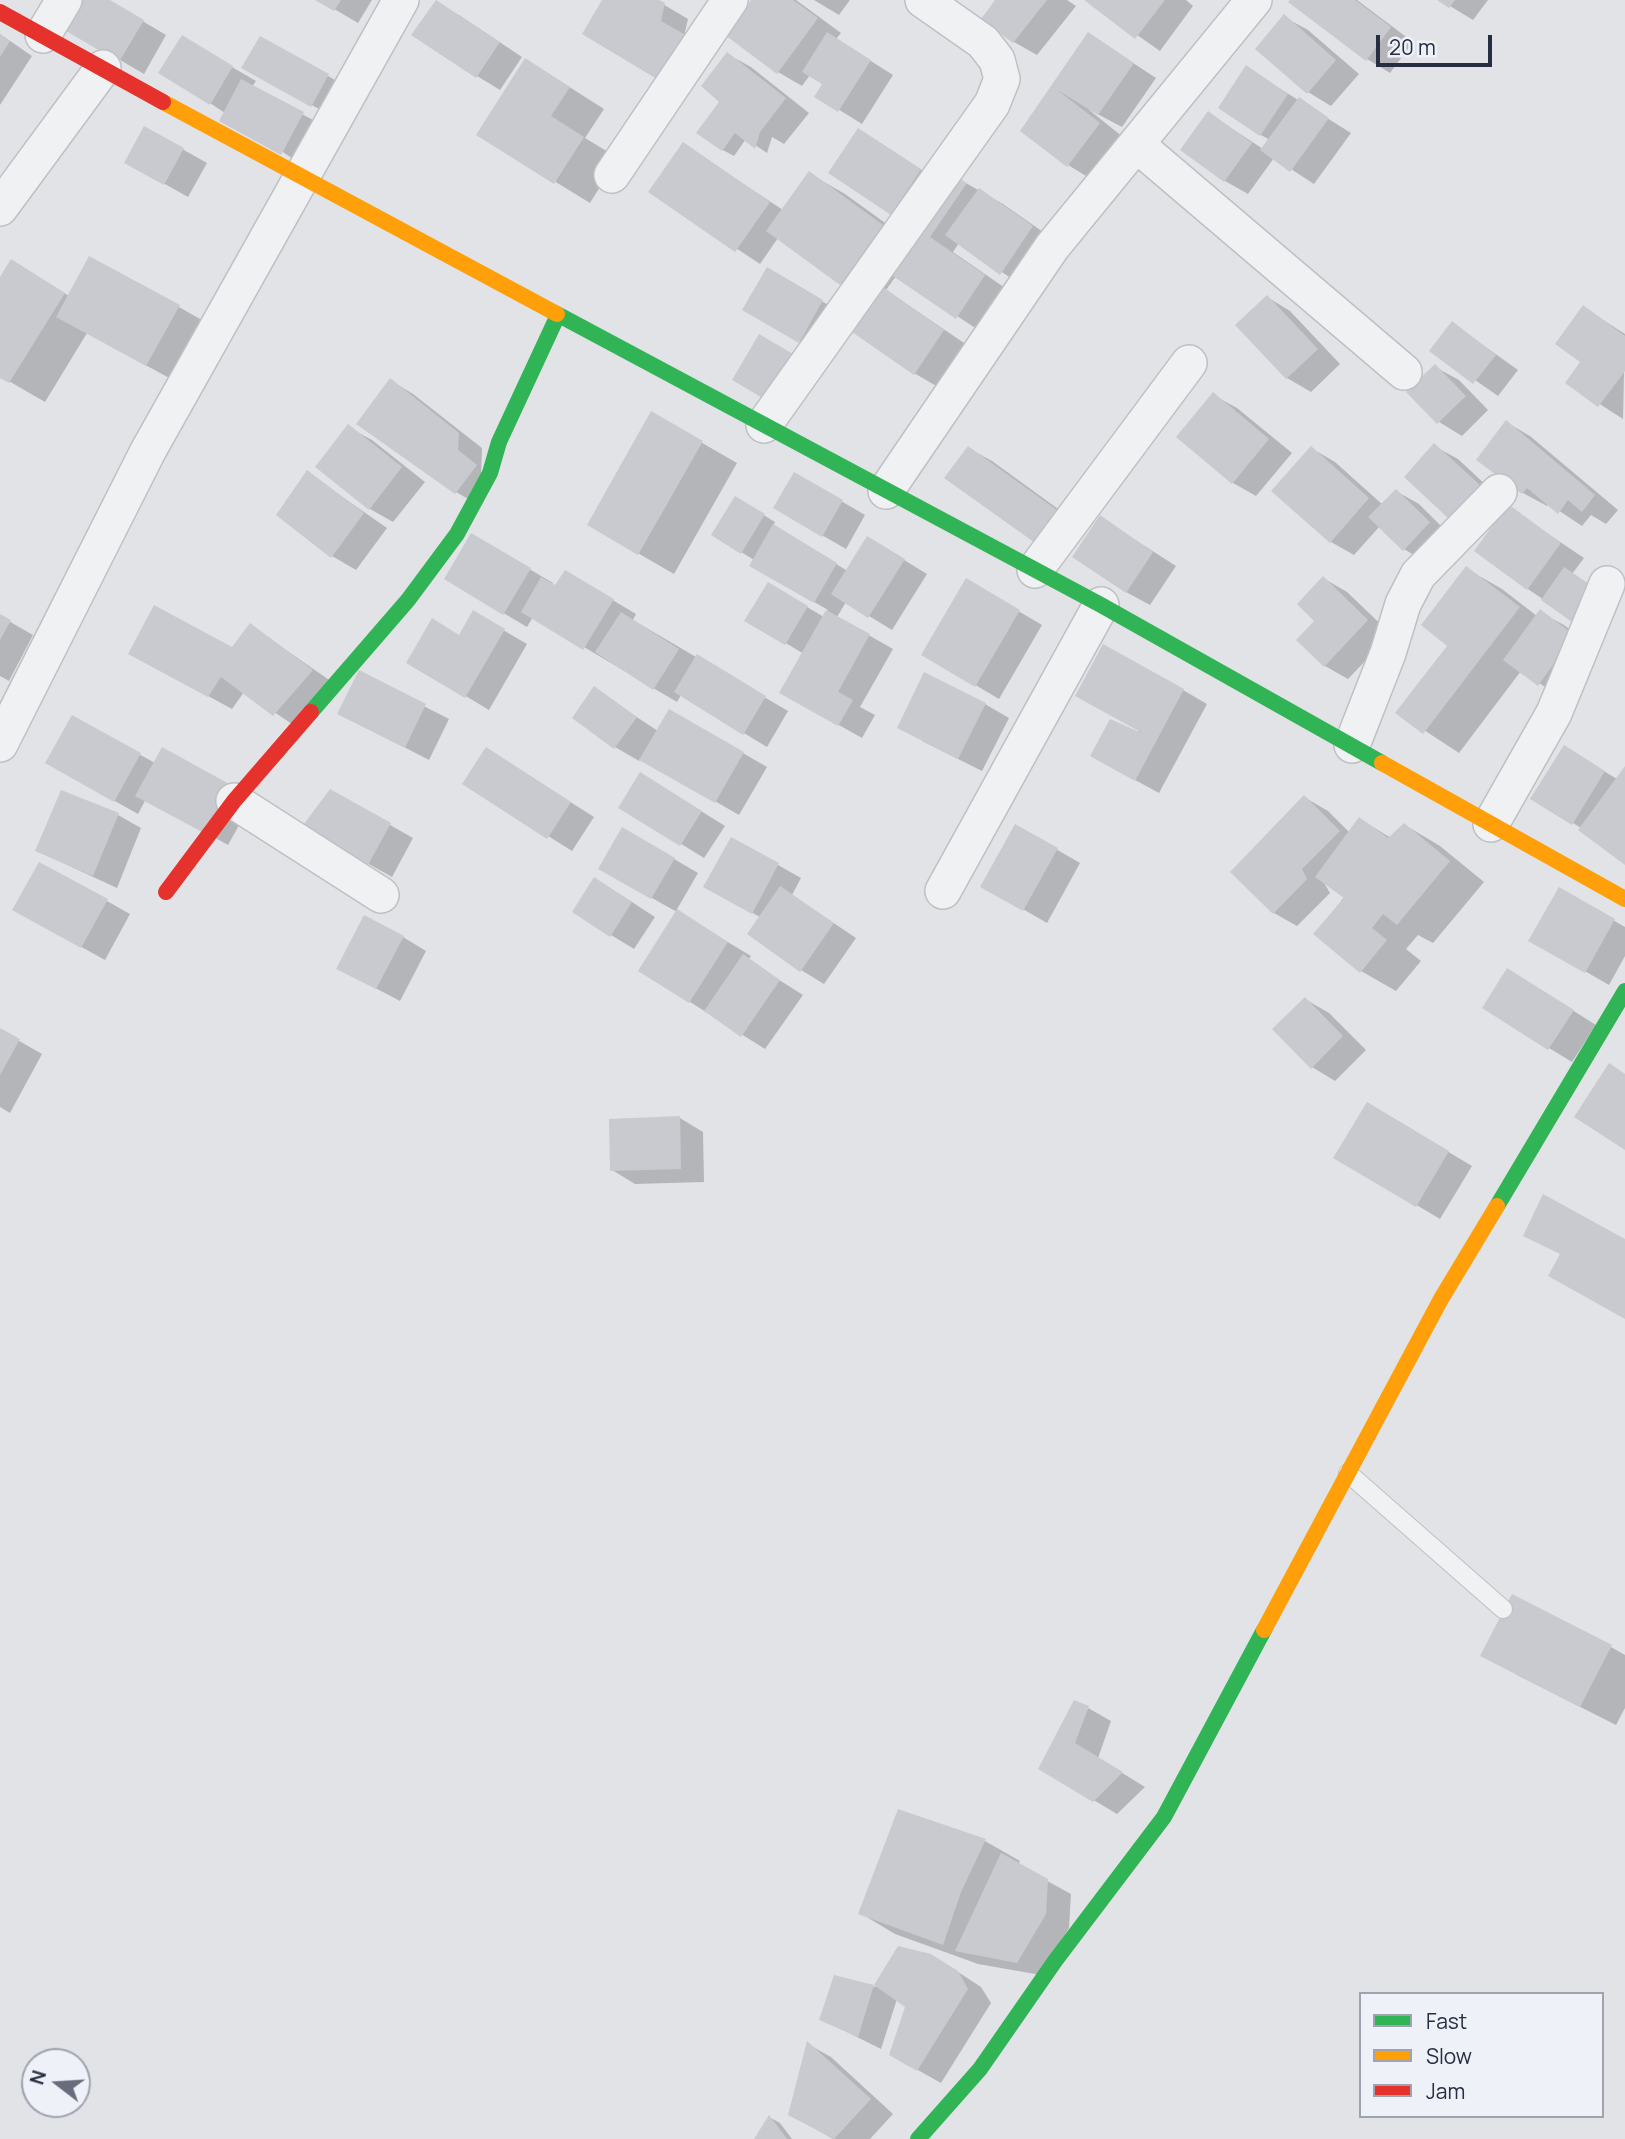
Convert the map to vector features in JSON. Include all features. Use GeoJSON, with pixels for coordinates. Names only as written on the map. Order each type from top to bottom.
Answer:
{"type":"FeatureCollection","features":[{"type":"Feature","properties":{"kind":"street"},"geometry":{"type":"LineString","coordinates":[[43,35],[64,0]]}},
{"type":"Feature","properties":{"kind":"street"},"geometry":{"type":"LineString","coordinates":[[0,744],[148,451],[401,0]]}},
{"type":"Feature","properties":{"kind":"street"},"geometry":{"type":"LineString","coordinates":[[612,176],[730,0]]}},
{"type":"Feature","properties":{"kind":"street"},"geometry":{"type":"LineString","coordinates":[[764,425],[992,104],[1002,79],[997,60],[983,42],[923,0]]}},
{"type":"Feature","properties":{"kind":"street"},"geometry":{"type":"LineString","coordinates":[[886,491],[1052,247],[1254,0]]}},
{"type":"Feature","properties":{"kind":"street"},"geometry":{"type":"LineString","coordinates":[[0,12],[301,177],[1101,606],[1625,899]]}},
{"type":"Feature","properties":{"kind":"street"},"geometry":{"type":"LineString","coordinates":[[0,208],[103,68]]}},
{"type":"Feature","properties":{"kind":"street"},"geometry":{"type":"LineString","coordinates":[[1136,144],[1404,372]]}},
{"type":"Feature","properties":{"kind":"street"},"geometry":{"type":"LineString","coordinates":[[166,892],[234,801],[408,600],[457,534],[489,473],[499,442],[558,315]]}},
{"type":"Feature","properties":{"kind":"street"},"geometry":{"type":"LineString","coordinates":[[1035,570],[1189,363]]}},
{"type":"Feature","properties":{"kind":"street"},"geometry":{"type":"LineString","coordinates":[[1352,745],[1388,653],[1403,604],[1418,575],[1499,492]]}},
{"type":"Feature","properties":{"kind":"street"},"geometry":{"type":"LineString","coordinates":[[1492,824],[1554,713],[1607,584]]}},
{"type":"Feature","properties":{"kind":"street"},"geometry":{"type":"LineString","coordinates":[[943,891],[1101,606]]}},
{"type":"Feature","properties":{"kind":"street"},"geometry":{"type":"LineString","coordinates":[[234,801],[381,894]]}},
{"type":"Feature","properties":{"kind":"street"},"geometry":{"type":"LineString","coordinates":[[918,2139],[980,2069],[1055,1961],[1164,1817],[1441,1299],[1625,991]]}},
{"type":"Feature","properties":{"kind":"lane"},"geometry":{"type":"LineString","coordinates":[[1348,1473],[1503,1609]]}},
{"type":"Feature","properties":{"kind":"building"},"geometry":{"type":"Polygon","coordinates":[[[77,0],[110,0],[144,20],[119,62],[61,28],[77,0]]]}},
{"type":"Feature","properties":{"kind":"building"},"geometry":{"type":"Polygon","coordinates":[[[315,0],[341,0],[334,11],[315,0]]]}},
{"type":"Feature","properties":{"kind":"building"},"geometry":{"type":"Polygon","coordinates":[[[436,0],[500,42],[476,78],[411,35],[436,0]]]}},
{"type":"Feature","properties":{"kind":"building"},"geometry":{"type":"Polygon","coordinates":[[[602,0],[659,0],[665,3],[661,21],[689,37],[662,82],[582,34],[602,0]]]}},
{"type":"Feature","properties":{"kind":"building"},"geometry":{"type":"Polygon","coordinates":[[[751,0],[793,0],[818,18],[777,74],[725,35],[751,0]]]}},
{"type":"Feature","properties":{"kind":"building"},"geometry":{"type":"Polygon","coordinates":[[[995,0],[1047,0],[1013,43],[981,19],[995,0]]]}},
{"type":"Feature","properties":{"kind":"building"},"geometry":{"type":"Polygon","coordinates":[[[1084,0],[1165,0],[1135,39],[1084,0]]]}},
{"type":"Feature","properties":{"kind":"building"},"geometry":{"type":"Polygon","coordinates":[[[1355,0],[1391,27],[1366,61],[1288,2],[1355,0]]]}},
{"type":"Feature","properties":{"kind":"building"},"geometry":{"type":"Polygon","coordinates":[[[1437,0],[1455,0],[1449,8],[1437,0]]]}},
{"type":"Feature","properties":{"kind":"building"},"geometry":{"type":"Polygon","coordinates":[[[1284,14],[1336,60],[1307,94],[1255,49],[1284,14]]]}},
{"type":"Feature","properties":{"kind":"building"},"geometry":{"type":"Polygon","coordinates":[[[827,32],[871,60],[838,112],[814,97],[822,84],[802,72],[827,32]]]}},
{"type":"Feature","properties":{"kind":"building"},"geometry":{"type":"Polygon","coordinates":[[[1088,32],[1134,63],[1098,115],[1056,89],[1100,123],[1067,167],[1020,131],[1088,32]]]}},
{"type":"Feature","properties":{"kind":"building"},"geometry":{"type":"Polygon","coordinates":[[[0,34],[10,41],[0,57],[0,34]]]}},
{"type":"Feature","properties":{"kind":"building"},"geometry":{"type":"Polygon","coordinates":[[[182,35],[233,66],[210,105],[158,73],[182,35]]]}},
{"type":"Feature","properties":{"kind":"building"},"geometry":{"type":"Polygon","coordinates":[[[260,36],[329,74],[311,107],[241,68],[260,36]]]}},
{"type":"Feature","properties":{"kind":"building"},"geometry":{"type":"Polygon","coordinates":[[[727,52],[786,98],[760,132],[755,149],[735,133],[722,151],[696,133],[719,102],[701,86],[727,52]]]}},
{"type":"Feature","properties":{"kind":"building"},"geometry":{"type":"Polygon","coordinates":[[[525,58],[570,87],[551,116],[584,137],[554,184],[476,135],[525,58]]]}},
{"type":"Feature","properties":{"kind":"building"},"geometry":{"type":"Polygon","coordinates":[[[1246,65],[1288,94],[1260,136],[1218,108],[1246,65]]]}},
{"type":"Feature","properties":{"kind":"building"},"geometry":{"type":"Polygon","coordinates":[[[241,79],[304,112],[281,155],[219,121],[241,79]]]}},
{"type":"Feature","properties":{"kind":"building"},"geometry":{"type":"Polygon","coordinates":[[[1299,97],[1329,118],[1290,172],[1260,150],[1299,97]]]}},
{"type":"Feature","properties":{"kind":"building"},"geometry":{"type":"Polygon","coordinates":[[[1208,111],[1252,143],[1224,182],[1180,150],[1208,111]]]}},
{"type":"Feature","properties":{"kind":"building"},"geometry":{"type":"Polygon","coordinates":[[[144,126],[184,148],[164,185],[124,163],[144,126]]]}},
{"type":"Feature","properties":{"kind":"building"},"geometry":{"type":"Polygon","coordinates":[[[858,128],[921,169],[891,215],[828,173],[858,128]]]}},
{"type":"Feature","properties":{"kind":"building"},"geometry":{"type":"Polygon","coordinates":[[[683,142],[770,202],[735,252],[648,192],[683,142]]]}},
{"type":"Feature","properties":{"kind":"building"},"geometry":{"type":"Polygon","coordinates":[[[809,171],[883,225],[840,285],[766,231],[809,171]]]}},
{"type":"Feature","properties":{"kind":"building"},"geometry":{"type":"Polygon","coordinates":[[[956,176],[967,183],[930,237],[985,275],[956,319],[890,274],[956,176]]]}},
{"type":"Feature","properties":{"kind":"building"},"geometry":{"type":"Polygon","coordinates":[[[979,188],[1033,226],[1000,275],[945,235],[979,188]]]}},
{"type":"Feature","properties":{"kind":"building"},"geometry":{"type":"Polygon","coordinates":[[[89,256],[180,305],[146,366],[56,317],[89,256]]]}},
{"type":"Feature","properties":{"kind":"building"},"geometry":{"type":"Polygon","coordinates":[[[11,259],[65,293],[9,383],[0,378],[0,277],[11,259]]]}},
{"type":"Feature","properties":{"kind":"building"},"geometry":{"type":"Polygon","coordinates":[[[767,267],[823,300],[799,343],[742,310],[767,267]]]}},
{"type":"Feature","properties":{"kind":"building"},"geometry":{"type":"Polygon","coordinates":[[[880,285],[944,330],[914,375],[849,330],[880,285]]]}},
{"type":"Feature","properties":{"kind":"building"},"geometry":{"type":"Polygon","coordinates":[[[1267,295],[1318,349],[1286,379],[1235,325],[1267,295]]]}},
{"type":"Feature","properties":{"kind":"building"},"geometry":{"type":"Polygon","coordinates":[[[1583,305],[1625,336],[1625,371],[1598,407],[1565,383],[1580,362],[1555,344],[1583,305]]]}},
{"type":"Feature","properties":{"kind":"building"},"geometry":{"type":"Polygon","coordinates":[[[1452,321],[1496,355],[1473,384],[1429,351],[1452,321]]]}},
{"type":"Feature","properties":{"kind":"building"},"geometry":{"type":"Polygon","coordinates":[[[759,334],[793,354],[766,400],[732,380],[759,334]]]}},
{"type":"Feature","properties":{"kind":"building"},"geometry":{"type":"Polygon","coordinates":[[[1435,364],[1466,396],[1437,424],[1406,392],[1435,364]]]}},
{"type":"Feature","properties":{"kind":"building"},"geometry":{"type":"Polygon","coordinates":[[[390,378],[459,433],[458,450],[477,465],[455,494],[356,424],[390,378]]]}},
{"type":"Feature","properties":{"kind":"building"},"geometry":{"type":"Polygon","coordinates":[[[1213,392],[1269,439],[1232,484],[1176,437],[1213,392]]]}},
{"type":"Feature","properties":{"kind":"building"},"geometry":{"type":"Polygon","coordinates":[[[651,411],[703,441],[638,555],[587,525],[651,411]]]}},
{"type":"Feature","properties":{"kind":"building"},"geometry":{"type":"Polygon","coordinates":[[[1506,420],[1595,495],[1582,512],[1568,500],[1558,514],[1527,488],[1522,494],[1476,460],[1506,420]]]}},
{"type":"Feature","properties":{"kind":"building"},"geometry":{"type":"Polygon","coordinates":[[[348,424],[402,467],[369,510],[315,467],[348,424]]]}},
{"type":"Feature","properties":{"kind":"building"},"geometry":{"type":"Polygon","coordinates":[[[1434,443],[1480,485],[1449,519],[1404,477],[1434,443]]]}},
{"type":"Feature","properties":{"kind":"building"},"geometry":{"type":"Polygon","coordinates":[[[968,446],[1061,513],[1038,545],[944,478],[968,446]]]}},
{"type":"Feature","properties":{"kind":"building"},"geometry":{"type":"Polygon","coordinates":[[[1311,446],[1369,498],[1330,543],[1271,491],[1311,446]]]}},
{"type":"Feature","properties":{"kind":"building"},"geometry":{"type":"Polygon","coordinates":[[[307,470],[364,513],[331,558],[276,515],[307,470]]]}},
{"type":"Feature","properties":{"kind":"building"},"geometry":{"type":"Polygon","coordinates":[[[794,472],[843,500],[822,537],[773,508],[794,472]]]}},
{"type":"Feature","properties":{"kind":"building"},"geometry":{"type":"Polygon","coordinates":[[[1396,489],[1430,522],[1403,551],[1368,517],[1396,489]]]}},
{"type":"Feature","properties":{"kind":"building"},"geometry":{"type":"Polygon","coordinates":[[[735,496],[765,514],[741,554],[711,535],[735,496]]]}},
{"type":"Feature","properties":{"kind":"building"},"geometry":{"type":"Polygon","coordinates":[[[1508,504],[1561,543],[1527,590],[1474,551],[1508,504]]]}},
{"type":"Feature","properties":{"kind":"building"},"geometry":{"type":"Polygon","coordinates":[[[1100,515],[1153,552],[1126,593],[1072,557],[1100,515]]]}},
{"type":"Feature","properties":{"kind":"building"},"geometry":{"type":"Polygon","coordinates":[[[773,524],[837,563],[814,603],[749,566],[773,524]]]}},
{"type":"Feature","properties":{"kind":"building"},"geometry":{"type":"Polygon","coordinates":[[[471,533],[531,568],[503,615],[444,579],[471,533]]]}},
{"type":"Feature","properties":{"kind":"building"},"geometry":{"type":"Polygon","coordinates":[[[867,536],[905,559],[868,618],[831,594],[867,536]]]}},
{"type":"Feature","properties":{"kind":"building"},"geometry":{"type":"Polygon","coordinates":[[[1466,566],[1520,607],[1423,734],[1395,713],[1447,646],[1421,625],[1466,566]]]}},
{"type":"Feature","properties":{"kind":"building"},"geometry":{"type":"Polygon","coordinates":[[[1564,567],[1595,588],[1572,622],[1541,600],[1564,567]]]}},
{"type":"Feature","properties":{"kind":"building"},"geometry":{"type":"Polygon","coordinates":[[[565,570],[614,599],[583,650],[521,612],[541,577],[555,585],[565,570]]]}},
{"type":"Feature","properties":{"kind":"building"},"geometry":{"type":"Polygon","coordinates":[[[1323,576],[1368,620],[1324,667],[1296,640],[1314,621],[1297,604],[1323,576]]]}},
{"type":"Feature","properties":{"kind":"building"},"geometry":{"type":"Polygon","coordinates":[[[966,578],[1020,610],[975,687],[921,655],[966,578]]]}},
{"type":"Feature","properties":{"kind":"building"},"geometry":{"type":"Polygon","coordinates":[[[768,582],[808,606],[785,645],[744,621],[768,582]]]}},
{"type":"Feature","properties":{"kind":"building"},"geometry":{"type":"Polygon","coordinates":[[[154,605],[232,647],[250,623],[313,670],[273,716],[221,677],[208,697],[128,654],[154,605]]]}},
{"type":"Feature","properties":{"kind":"building"},"geometry":{"type":"Polygon","coordinates":[[[1540,609],[1574,635],[1538,686],[1503,660],[1540,609]]]}},
{"type":"Feature","properties":{"kind":"building"},"geometry":{"type":"Polygon","coordinates":[[[473,610],[505,629],[465,698],[406,663],[432,618],[459,635],[473,610]]]}},
{"type":"Feature","properties":{"kind":"building"},"geometry":{"type":"Polygon","coordinates":[[[826,610],[870,634],[838,692],[853,700],[838,726],[779,693],[826,610]]]}},
{"type":"Feature","properties":{"kind":"building"},"geometry":{"type":"Polygon","coordinates":[[[621,612],[679,649],[653,690],[595,652],[621,612]]]}},
{"type":"Feature","properties":{"kind":"building"},"geometry":{"type":"Polygon","coordinates":[[[0,614],[11,620],[0,640],[0,614]]]}},
{"type":"Feature","properties":{"kind":"building"},"geometry":{"type":"Polygon","coordinates":[[[1103,644],[1184,689],[1135,781],[1090,756],[1110,719],[1144,734],[1075,696],[1103,644]]]}},
{"type":"Feature","properties":{"kind":"building"},"geometry":{"type":"Polygon","coordinates":[[[697,654],[766,696],[743,735],[674,692],[697,654]]]}},
{"type":"Feature","properties":{"kind":"building"},"geometry":{"type":"Polygon","coordinates":[[[359,670],[426,704],[405,748],[337,714],[359,670]]]}},
{"type":"Feature","properties":{"kind":"building"},"geometry":{"type":"Polygon","coordinates":[[[924,672],[986,703],[958,759],[897,728],[924,672]]]}},
{"type":"Feature","properties":{"kind":"building"},"geometry":{"type":"Polygon","coordinates":[[[594,686],[637,717],[614,749],[572,718],[594,686]]]}},
{"type":"Feature","properties":{"kind":"building"},"geometry":{"type":"Polygon","coordinates":[[[669,709],[744,752],[715,803],[639,760],[669,709]]]}},
{"type":"Feature","properties":{"kind":"building"},"geometry":{"type":"Polygon","coordinates":[[[72,715],[141,753],[114,802],[45,763],[72,715]]]}},
{"type":"Feature","properties":{"kind":"building"},"geometry":{"type":"Polygon","coordinates":[[[1564,745],[1605,771],[1572,825],[1530,799],[1564,745]]]}},
{"type":"Feature","properties":{"kind":"building"},"geometry":{"type":"Polygon","coordinates":[[[162,747],[231,785],[204,833],[135,796],[162,747]]]}},
{"type":"Feature","properties":{"kind":"building"},"geometry":{"type":"Polygon","coordinates":[[[486,747],[571,802],[547,839],[462,784],[486,747]]]}},
{"type":"Feature","properties":{"kind":"building"},"geometry":{"type":"Polygon","coordinates":[[[1625,766],[1625,865],[1578,830],[1625,766]]]}},
{"type":"Feature","properties":{"kind":"building"},"geometry":{"type":"Polygon","coordinates":[[[640,772],[702,811],[680,846],[618,808],[640,772]]]}},
{"type":"Feature","properties":{"kind":"building"},"geometry":{"type":"Polygon","coordinates":[[[330,789],[391,823],[368,865],[304,824],[330,789]]]}},
{"type":"Feature","properties":{"kind":"building"},"geometry":{"type":"Polygon","coordinates":[[[61,790],[119,813],[93,876],[35,851],[61,790]]]}},
{"type":"Feature","properties":{"kind":"building"},"geometry":{"type":"Polygon","coordinates":[[[1304,795],[1340,831],[1302,869],[1307,879],[1273,914],[1230,872],[1304,795]]]}},
{"type":"Feature","properties":{"kind":"building"},"geometry":{"type":"Polygon","coordinates":[[[1359,817],[1388,838],[1404,823],[1450,861],[1397,925],[1383,914],[1372,928],[1387,940],[1360,973],[1313,934],[1344,898],[1315,877],[1359,817]]]}},
{"type":"Feature","properties":{"kind":"building"},"geometry":{"type":"Polygon","coordinates":[[[1015,824],[1058,848],[1023,911],[980,887],[1015,824]]]}},
{"type":"Feature","properties":{"kind":"building"},"geometry":{"type":"Polygon","coordinates":[[[622,827],[675,858],[651,899],[598,869],[622,827]]]}},
{"type":"Feature","properties":{"kind":"building"},"geometry":{"type":"Polygon","coordinates":[[[731,837],[779,863],[752,914],[703,887],[731,837]]]}},
{"type":"Feature","properties":{"kind":"building"},"geometry":{"type":"Polygon","coordinates":[[[39,862],[108,899],[81,948],[12,910],[39,862]]]}},
{"type":"Feature","properties":{"kind":"building"},"geometry":{"type":"Polygon","coordinates":[[[594,877],[632,902],[610,937],[572,912],[594,877]]]}},
{"type":"Feature","properties":{"kind":"building"},"geometry":{"type":"Polygon","coordinates":[[[780,886],[834,923],[800,972],[747,934],[780,886]]]}},
{"type":"Feature","properties":{"kind":"building"},"geometry":{"type":"Polygon","coordinates":[[[1559,887],[1615,919],[1585,973],[1528,941],[1559,887]]]}},
{"type":"Feature","properties":{"kind":"building"},"geometry":{"type":"Polygon","coordinates":[[[677,909],[728,942],[689,1003],[638,971],[677,909]]]}},
{"type":"Feature","properties":{"kind":"building"},"geometry":{"type":"Polygon","coordinates":[[[364,915],[404,936],[376,989],[336,969],[364,915]]]}},
{"type":"Feature","properties":{"kind":"building"},"geometry":{"type":"Polygon","coordinates":[[[743,954],[780,980],[741,1037],[704,1011],[743,954]]]}},
{"type":"Feature","properties":{"kind":"building"},"geometry":{"type":"Polygon","coordinates":[[[1507,968],[1574,1010],[1548,1050],[1482,1008],[1507,968]]]}},
{"type":"Feature","properties":{"kind":"building"},"geometry":{"type":"Polygon","coordinates":[[[1305,997],[1343,1036],[1311,1069],[1272,1029],[1305,997]]]}},
{"type":"Feature","properties":{"kind":"building"},"geometry":{"type":"Polygon","coordinates":[[[0,1028],[20,1039],[0,1075],[0,1028]]]}},
{"type":"Feature","properties":{"kind":"building"},"geometry":{"type":"Polygon","coordinates":[[[1609,1063],[1625,1074],[1625,1150],[1574,1117],[1609,1063]]]}},
{"type":"Feature","properties":{"kind":"building"},"geometry":{"type":"Polygon","coordinates":[[[1367,1102],[1449,1151],[1416,1207],[1333,1158],[1367,1102]]]}},
{"type":"Feature","properties":{"kind":"building"},"geometry":{"type":"Polygon","coordinates":[[[680,1116],[681,1169],[610,1171],[609,1119],[680,1116]]]}},
{"type":"Feature","properties":{"kind":"building"},"geometry":{"type":"Polygon","coordinates":[[[1543,1194],[1625,1239],[1625,1319],[1548,1276],[1560,1254],[1523,1236],[1543,1194]]]}},
{"type":"Feature","properties":{"kind":"building"},"geometry":{"type":"Polygon","coordinates":[[[1512,1594],[1612,1645],[1580,1707],[1480,1656],[1512,1594]]]}},
{"type":"Feature","properties":{"kind":"building"},"geometry":{"type":"Polygon","coordinates":[[[1074,1700],[1089,1706],[1075,1743],[1123,1772],[1093,1802],[1038,1769],[1074,1700]]]}},
{"type":"Feature","properties":{"kind":"building"},"geometry":{"type":"Polygon","coordinates":[[[898,1809],[986,1839],[961,1892],[943,1945],[858,1914],[898,1809]]]}},
{"type":"Feature","properties":{"kind":"building"},"geometry":{"type":"Polygon","coordinates":[[[1001,1853],[1048,1879],[1046,1914],[1017,1963],[955,1951],[1001,1853]]]}},
{"type":"Feature","properties":{"kind":"building"},"geometry":{"type":"Polygon","coordinates":[[[898,1946],[931,1954],[958,1971],[968,1989],[917,2071],[889,2055],[905,2007],[874,1985],[898,1946]]]}},
{"type":"Feature","properties":{"kind":"building"},"geometry":{"type":"Polygon","coordinates":[[[834,1975],[874,1985],[858,2037],[819,2020],[834,1975]]]}},
{"type":"Feature","properties":{"kind":"building"},"geometry":{"type":"Polygon","coordinates":[[[807,2041],[871,2099],[834,2139],[788,2115],[807,2041]]]}},
{"type":"Feature","properties":{"kind":"building"},"geometry":{"type":"Polygon","coordinates":[[[769,2115],[787,2139],[754,2139],[769,2115]]]}},
{"type":"Feature","properties":{"kind":"traffic: fast"},"geometry":{"type":"LineString","coordinates":[[557,314],[1101,605],[1382,763]]}},
{"type":"Feature","properties":{"kind":"traffic: fast"},"geometry":{"type":"LineString","coordinates":[[311,712],[408,600],[457,534],[490,473],[499,442],[558,315]]}},
{"type":"Feature","properties":{"kind":"traffic: fast"},"geometry":{"type":"LineString","coordinates":[[1497,1206],[1625,991]]}},
{"type":"Feature","properties":{"kind":"traffic: fast"},"geometry":{"type":"LineString","coordinates":[[918,2139],[980,2069],[1055,1961],[1164,1817],[1264,1630]]}},
{"type":"Feature","properties":{"kind":"traffic: slow"},"geometry":{"type":"LineString","coordinates":[[163,102],[557,314]]}},
{"type":"Feature","properties":{"kind":"traffic: slow"},"geometry":{"type":"LineString","coordinates":[[1382,763],[1625,899]]}},
{"type":"Feature","properties":{"kind":"traffic: slow"},"geometry":{"type":"LineString","coordinates":[[1264,1630],[1441,1299],[1497,1206]]}},
{"type":"Feature","properties":{"kind":"traffic: jam"},"geometry":{"type":"LineString","coordinates":[[0,12],[163,102]]}},
{"type":"Feature","properties":{"kind":"traffic: jam"},"geometry":{"type":"LineString","coordinates":[[166,892],[234,801],[311,712]]}}]}
